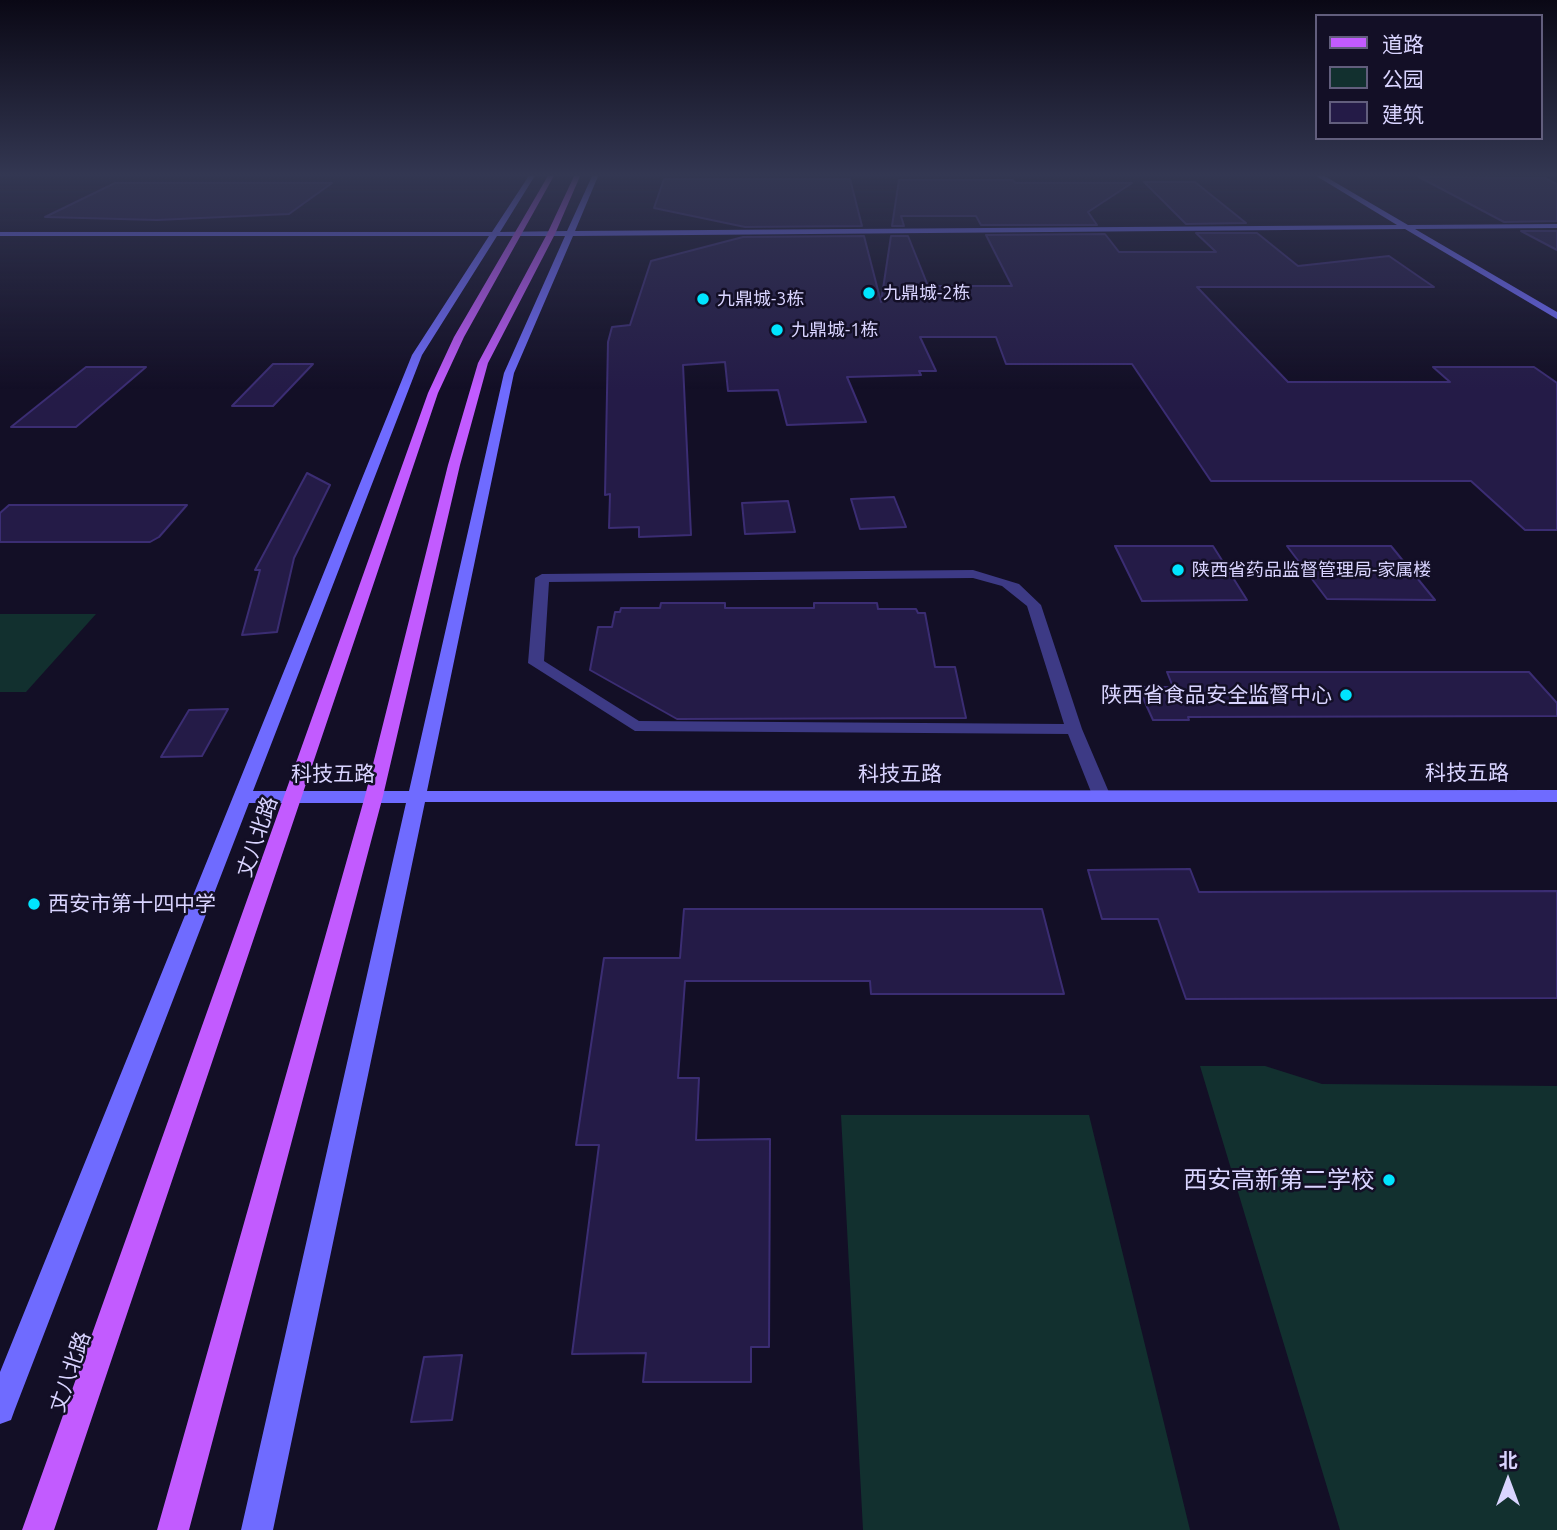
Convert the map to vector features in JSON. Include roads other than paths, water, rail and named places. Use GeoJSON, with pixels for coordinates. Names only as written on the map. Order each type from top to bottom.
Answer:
{"type":"FeatureCollection","features":[{"type":"Feature","properties":{"kind":"main road","name":"丈八北路"},"geometry":{"type":"LineString","coordinates":[[38,1530],[295,797],[433,393],[460,337],[511,245]]}},
{"type":"Feature","properties":{"kind":"main road"},"geometry":{"type":"LineString","coordinates":[[173,1530],[374,796],[454,465],[483,363],[552,245]]}},
{"type":"Feature","properties":{"kind":"street"},"geometry":{"type":"LineString","coordinates":[[0,1409],[417,355],[487,245]]}},
{"type":"Feature","properties":{"kind":"street"},"geometry":{"type":"LineString","coordinates":[[257,1530],[509,373],[556,245]]}},
{"type":"Feature","properties":{"kind":"street"},"geometry":{"type":"LineString","coordinates":[[1444,245],[1557,316]]}},
{"type":"Feature","properties":{"kind":"street"},"geometry":{"type":"LineString","coordinates":[[1074,729],[635,726],[536,663],[542,578],[973,574],[1002,580],[1024,592],[1034,605],[1074,729],[1102,797]]}},
{"type":"Feature","properties":{"kind":"street","name":"科技五路"},"geometry":{"type":"LineString","coordinates":[[243,797],[1557,796]]}},
{"type":"Feature","properties":{"kind":"place","name":"九鼎城-2栋"},"geometry":{"type":"Point","coordinates":[869,293]}},
{"type":"Feature","properties":{"kind":"place","name":"九鼎城-3栋"},"geometry":{"type":"Point","coordinates":[703,299]}},
{"type":"Feature","properties":{"kind":"place","name":"九鼎城-1栋"},"geometry":{"type":"Point","coordinates":[777,330]}},
{"type":"Feature","properties":{"kind":"place","name":"陕西省药品监督管理局-家属楼"},"geometry":{"type":"Point","coordinates":[1178,570]}},
{"type":"Feature","properties":{"kind":"place","name":"陕西省食品安全监督中心"},"geometry":{"type":"Point","coordinates":[1346,695]}},
{"type":"Feature","properties":{"kind":"place","name":"西安市第十四中学"},"geometry":{"type":"Point","coordinates":[34,904]}},
{"type":"Feature","properties":{"kind":"place","name":"西安高新第二学校"},"geometry":{"type":"Point","coordinates":[1389,1180]}}]}
